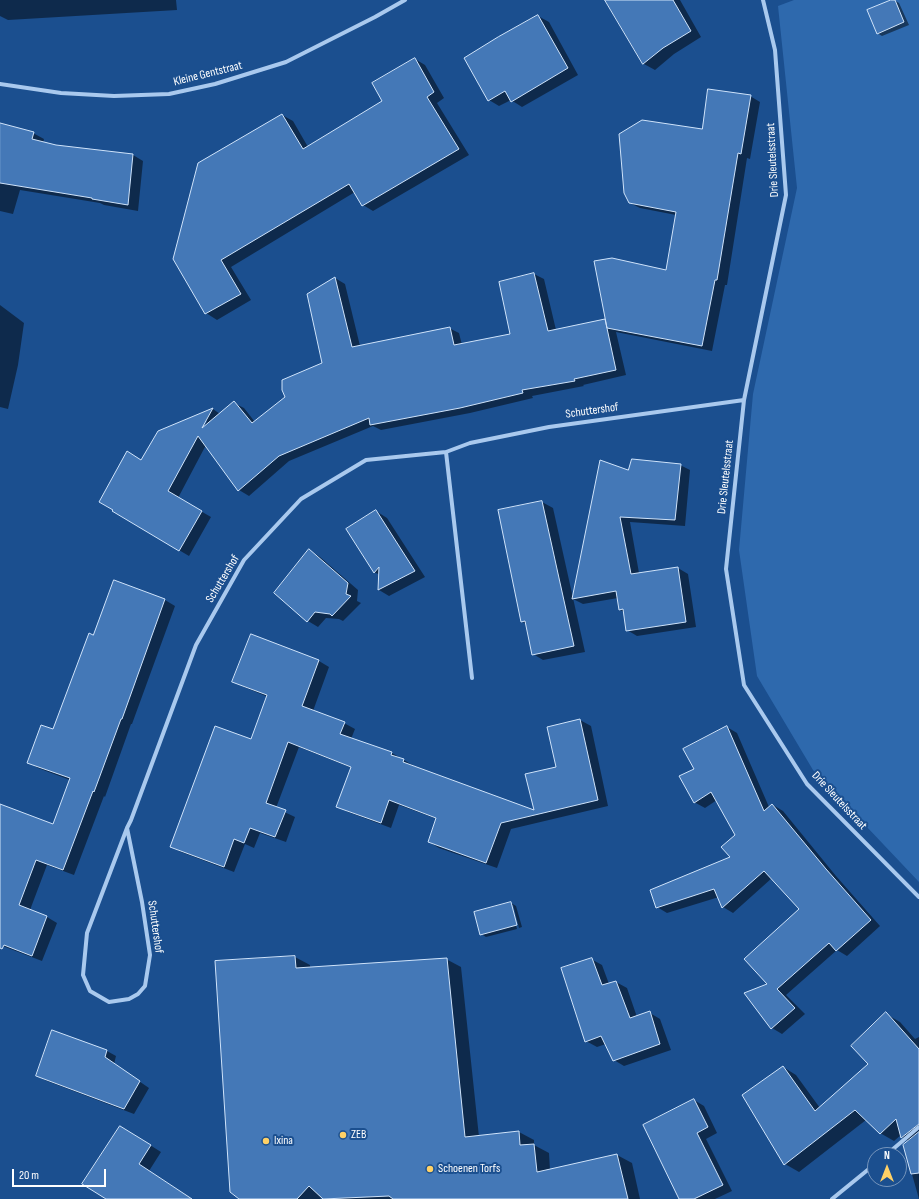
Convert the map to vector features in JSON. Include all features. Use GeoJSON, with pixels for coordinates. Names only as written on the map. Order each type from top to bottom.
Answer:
{"type":"FeatureCollection","features":[{"type":"Feature","properties":{"kind":"street","name":"Kleine Gentstraat"},"geometry":{"type":"LineString","coordinates":[[0,84],[61,93],[114,96],[169,94],[215,84],[286,62],[376,17],[405,0]]}},
{"type":"Feature","properties":{"kind":"street","name":"Drie Sleutelsstraat"},"geometry":{"type":"LineString","coordinates":[[763,0],[775,50],[786,195],[744,400],[726,569],[744,685],[807,784],[919,897]]}},
{"type":"Feature","properties":{"kind":"street","name":"Schuttershof"},"geometry":{"type":"LineString","coordinates":[[127,828],[142,902],[150,955],[145,986],[138,994],[129,999],[109,1002],[90,991],[83,975],[87,933],[196,645],[244,560],[301,499],[366,460],[446,452],[470,443],[549,427],[744,400]]}},
{"type":"Feature","properties":{"kind":"street"},"geometry":{"type":"LineString","coordinates":[[446,452],[472,678]]}},
{"type":"Feature","properties":{"kind":"street"},"geometry":{"type":"LineString","coordinates":[[895,1147],[919,1127]]}},
{"type":"Feature","properties":{"kind":"street"},"geometry":{"type":"LineString","coordinates":[[832,1199],[867,1171]]}},
{"type":"Feature","properties":{"kind":"shaded area"},"geometry":{"type":"Polygon","coordinates":[[[794,0],[919,0],[919,882],[813,770],[757,676],[739,550],[753,394],[797,188],[778,6],[794,0]]]}},
{"type":"Feature","properties":{"kind":"building"},"geometry":{"type":"Polygon","coordinates":[[[605,0],[673,0],[691,31],[663,48],[643,64],[605,0]]]}},
{"type":"Feature","properties":{"kind":"building"},"geometry":{"type":"Polygon","coordinates":[[[891,0],[895,0],[904,22],[877,34],[867,10],[891,0]]]}},
{"type":"Feature","properties":{"kind":"building"},"geometry":{"type":"Polygon","coordinates":[[[538,15],[568,68],[511,102],[505,91],[488,101],[464,58],[538,15]]]}},
{"type":"Feature","properties":{"kind":"building"},"geometry":{"type":"Polygon","coordinates":[[[415,58],[434,92],[427,97],[459,149],[362,206],[349,184],[221,260],[241,294],[205,314],[173,259],[198,163],[282,114],[303,149],[382,101],[372,83],[415,58]]]}},
{"type":"Feature","properties":{"kind":"building"},"geometry":{"type":"Polygon","coordinates":[[[708,89],[751,95],[741,154],[738,153],[717,280],[715,280],[702,346],[607,328],[594,261],[612,258],[666,270],[676,212],[629,203],[624,193],[619,134],[642,120],[702,129],[708,89]]]}},
{"type":"Feature","properties":{"kind":"building"},"geometry":{"type":"Polygon","coordinates":[[[0,123],[34,132],[32,139],[56,145],[133,154],[128,205],[0,183],[0,123]]]}},
{"type":"Feature","properties":{"kind":"building"},"geometry":{"type":"Polygon","coordinates":[[[534,273],[548,331],[605,319],[616,370],[574,379],[575,381],[522,390],[523,393],[460,408],[370,425],[369,418],[279,456],[238,491],[198,436],[168,491],[202,511],[179,551],[99,502],[127,451],[141,460],[158,431],[213,408],[202,428],[234,401],[252,423],[285,397],[282,390],[282,380],[322,363],[307,294],[335,277],[352,347],[450,327],[454,345],[510,334],[499,282],[534,273]]]}},
{"type":"Feature","properties":{"kind":"building"},"geometry":{"type":"Polygon","coordinates":[[[632,459],[681,464],[675,520],[620,517],[631,574],[678,567],[686,622],[626,631],[623,609],[619,610],[616,591],[572,599],[600,460],[628,470],[632,459]]]}},
{"type":"Feature","properties":{"kind":"building"},"geometry":{"type":"Polygon","coordinates":[[[542,501],[574,646],[532,655],[525,621],[521,622],[498,510],[542,501]]]}},
{"type":"Feature","properties":{"kind":"building"},"geometry":{"type":"Polygon","coordinates":[[[376,510],[415,571],[378,590],[379,567],[374,573],[346,529],[376,510]]]}},
{"type":"Feature","properties":{"kind":"building"},"geometry":{"type":"Polygon","coordinates":[[[309,549],[348,583],[346,594],[351,596],[332,616],[330,614],[315,612],[307,622],[274,593],[309,549]]]}},
{"type":"Feature","properties":{"kind":"building"},"geometry":{"type":"Polygon","coordinates":[[[114,580],[165,599],[122,719],[63,870],[36,860],[19,905],[47,916],[32,956],[4,945],[2,949],[0,948],[0,804],[53,824],[70,778],[27,763],[41,725],[53,729],[89,633],[93,635],[114,580]]]}},
{"type":"Feature","properties":{"kind":"building"},"geometry":{"type":"Polygon","coordinates":[[[251,634],[319,660],[302,706],[345,722],[340,734],[392,752],[391,755],[404,759],[403,762],[534,810],[525,774],[556,767],[547,727],[580,719],[598,800],[501,823],[486,863],[428,842],[436,818],[389,800],[381,823],[336,807],[351,767],[288,742],[266,803],[286,810],[275,837],[250,828],[244,843],[234,839],[224,867],[170,847],[215,726],[251,739],[267,695],[232,682],[251,634]]]}},
{"type":"Feature","properties":{"kind":"building"},"geometry":{"type":"Polygon","coordinates":[[[727,726],[764,811],[772,804],[871,920],[836,951],[829,943],[777,989],[795,1008],[771,1029],[744,993],[767,984],[744,959],[799,909],[764,871],[722,908],[714,889],[656,908],[650,890],[730,857],[721,847],[735,835],[711,792],[694,803],[679,776],[694,769],[683,749],[727,726]]]}},
{"type":"Feature","properties":{"kind":"building"},"geometry":{"type":"Polygon","coordinates":[[[511,902],[517,925],[480,935],[474,912],[511,902]]]}},
{"type":"Feature","properties":{"kind":"building"},"geometry":{"type":"Polygon","coordinates":[[[295,956],[296,968],[447,958],[465,1137],[519,1131],[520,1145],[534,1144],[537,1172],[617,1154],[628,1199],[393,1199],[389,1196],[323,1199],[309,1186],[297,1199],[239,1199],[230,1192],[215,961],[295,956]]]}},
{"type":"Feature","properties":{"kind":"building"},"geometry":{"type":"Polygon","coordinates":[[[592,958],[602,985],[616,981],[630,1018],[650,1011],[660,1044],[613,1061],[601,1036],[585,1042],[561,968],[592,958]]]}},
{"type":"Feature","properties":{"kind":"building"},"geometry":{"type":"Polygon","coordinates":[[[886,1012],[919,1049],[919,1124],[901,1138],[896,1119],[880,1134],[855,1110],[784,1165],[742,1095],[783,1066],[815,1111],[868,1064],[851,1046],[886,1012]]]}},
{"type":"Feature","properties":{"kind":"building"},"geometry":{"type":"Polygon","coordinates":[[[52,1030],[107,1050],[105,1057],[140,1081],[124,1109],[36,1076],[52,1030]]]}},
{"type":"Feature","properties":{"kind":"building"},"geometry":{"type":"Polygon","coordinates":[[[694,1099],[708,1127],[697,1133],[723,1185],[694,1199],[679,1199],[643,1125],[694,1099]]]}},
{"type":"Feature","properties":{"kind":"building"},"geometry":{"type":"Polygon","coordinates":[[[120,1126],[151,1145],[139,1164],[192,1199],[106,1199],[82,1184],[120,1126]]]}},
{"type":"Feature","properties":{"kind":"building"},"geometry":{"type":"Polygon","coordinates":[[[919,1132],[919,1173],[911,1174],[907,1160],[907,1147],[904,1147],[903,1145],[919,1132]]]}},
{"type":"Feature","properties":{"kind":"place","name":"ZEB"},"geometry":{"type":"Point","coordinates":[343,1135]}},
{"type":"Feature","properties":{"kind":"place","name":"Ixina"},"geometry":{"type":"Point","coordinates":[266,1141]}},
{"type":"Feature","properties":{"kind":"place","name":"Schoenen Torfs"},"geometry":{"type":"Point","coordinates":[430,1169]}}]}
